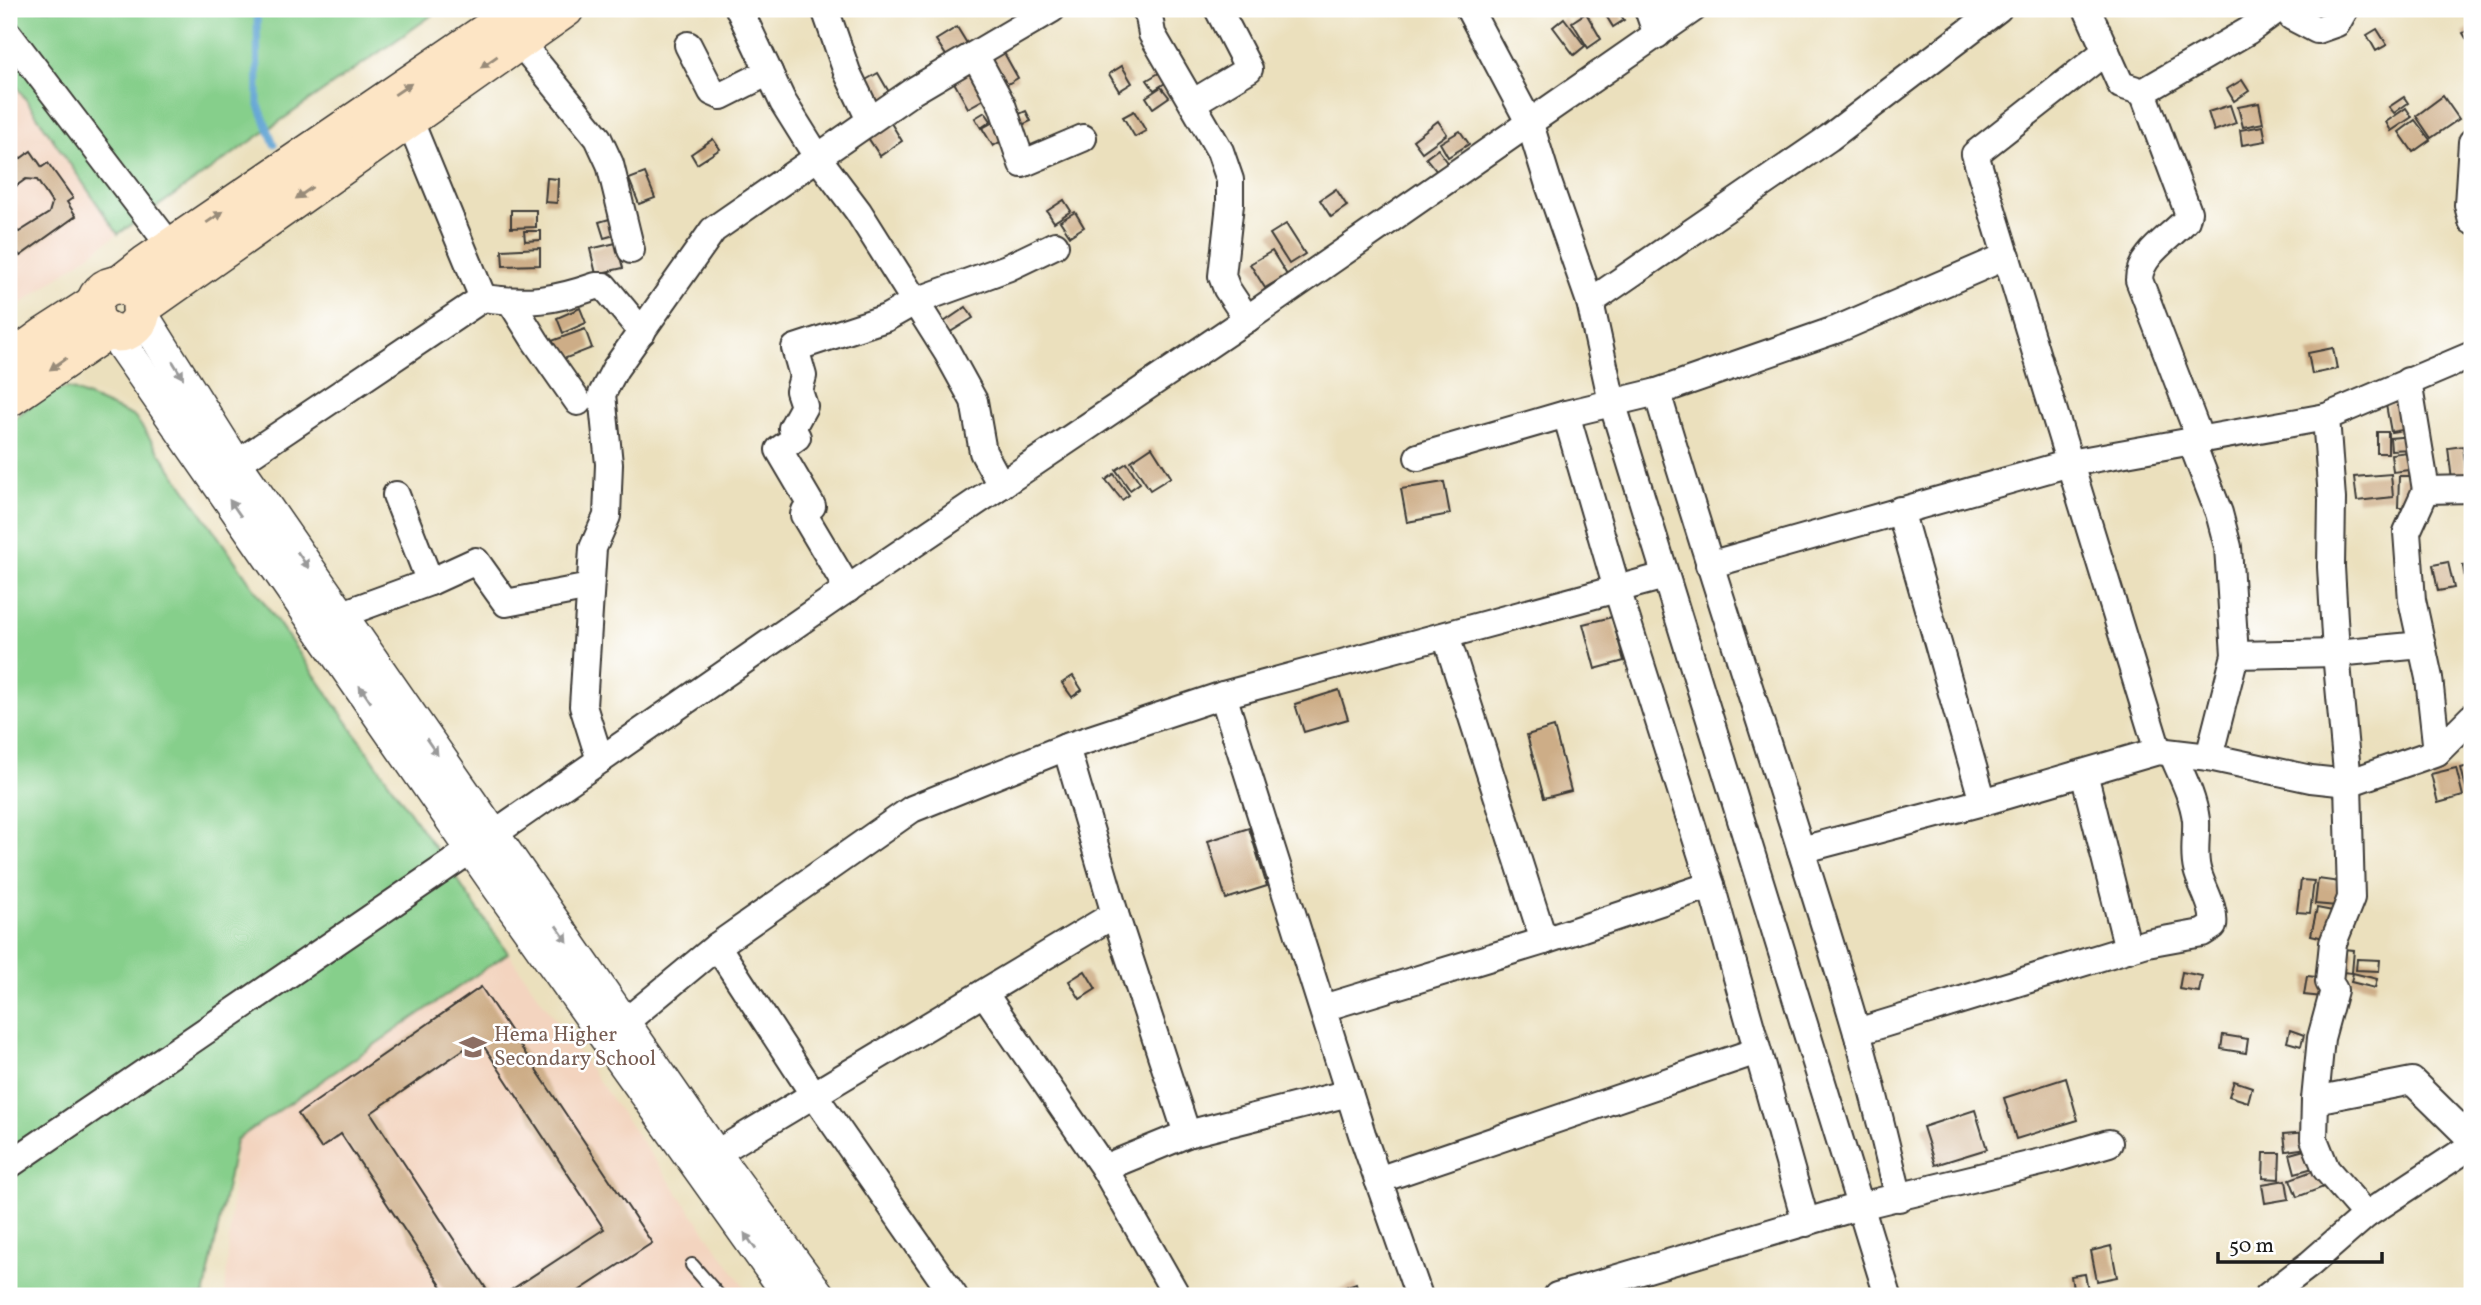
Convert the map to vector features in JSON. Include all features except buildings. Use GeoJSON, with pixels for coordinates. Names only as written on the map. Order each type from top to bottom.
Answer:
{"type":"FeatureCollection","features":[{"type":"Feature","properties":{"kind":"main road"},"geometry":{"type":"LineString","coordinates":[[15,353],[46,335],[120,312],[171,247],[519,25],[565,9]]}},
{"type":"Feature","properties":{"kind":"main road"},"geometry":{"type":"LineString","coordinates":[[9,398],[120,312],[409,119],[519,25]]}},
{"type":"Feature","properties":{"kind":"street"},"geometry":{"type":"LineString","coordinates":[[739,9],[783,102],[916,301],[974,401],[983,452],[1001,485]]}},
{"type":"Feature","properties":{"kind":"street"},"geometry":{"type":"LineString","coordinates":[[825,9],[847,72],[870,120]]}},
{"type":"Feature","properties":{"kind":"street"},"geometry":{"type":"LineString","coordinates":[[1194,102],[1249,69],[1218,9]]}},
{"type":"Feature","properties":{"kind":"street"},"geometry":{"type":"LineString","coordinates":[[1469,9],[1530,124],[1590,302],[1612,402],[1888,1296]]}},
{"type":"Feature","properties":{"kind":"street"},"geometry":{"type":"LineString","coordinates":[[1648,9],[1657,34]]}},
{"type":"Feature","properties":{"kind":"street"},"geometry":{"type":"LineString","coordinates":[[9,1166],[848,589],[1247,319],[1693,9]]}},
{"type":"Feature","properties":{"kind":"street"},"geometry":{"type":"LineString","coordinates":[[1590,302],[1829,138],[1998,9]]}},
{"type":"Feature","properties":{"kind":"street"},"geometry":{"type":"LineString","coordinates":[[2087,9],[2121,85],[2143,92],[2251,29],[2278,9]]}},
{"type":"Feature","properties":{"kind":"street"},"geometry":{"type":"LineString","coordinates":[[2286,9],[2292,17],[2317,30],[2337,23],[2345,9]]}},
{"type":"Feature","properties":{"kind":"street"},"geometry":{"type":"LineString","coordinates":[[1152,11],[1152,34],[1194,102],[1220,151],[1230,180],[1222,276],[1227,289],[1247,319]]}},
{"type":"Feature","properties":{"kind":"street"},"geometry":{"type":"LineString","coordinates":[[600,760],[583,706],[593,548],[607,516],[609,464],[602,394],[615,369],[713,230],[870,120],[1039,12]]}},
{"type":"Feature","properties":{"kind":"street"},"geometry":{"type":"LineString","coordinates":[[519,25],[598,138],[610,164],[631,250]]}},
{"type":"Feature","properties":{"kind":"street"},"geometry":{"type":"LineString","coordinates":[[9,35],[171,247]]}},
{"type":"Feature","properties":{"kind":"street"},"geometry":{"type":"LineString","coordinates":[[688,45],[712,92],[721,96],[769,72]]}},
{"type":"Feature","properties":{"kind":"street"},"geometry":{"type":"LineString","coordinates":[[1857,1032],[2128,948],[2202,933],[2213,926],[2215,916],[2201,884],[2196,864],[2193,802],[2165,752],[2070,463],[1975,154],[2106,51]]}},
{"type":"Feature","properties":{"kind":"street"},"geometry":{"type":"LineString","coordinates":[[975,55],[1002,104],[1022,164],[1083,138]]}},
{"type":"Feature","properties":{"kind":"street"},"geometry":{"type":"LineString","coordinates":[[2143,92],[2188,212],[2186,220],[2143,262],[2139,280],[2196,440],[2228,547],[2235,656],[2208,757]]}},
{"type":"Feature","properties":{"kind":"street"},"geometry":{"type":"LineString","coordinates":[[409,119],[483,298]]}},
{"type":"Feature","properties":{"kind":"street"},"geometry":{"type":"LineString","coordinates":[[2472,142],[2468,205],[2472,221]]}},
{"type":"Feature","properties":{"kind":"street"},"geometry":{"type":"LineString","coordinates":[[848,589],[804,515],[812,506],[779,450],[797,437],[792,428],[805,404],[799,391],[803,376],[795,351],[797,346],[886,318],[916,301],[1007,268],[1055,245]]}},
{"type":"Feature","properties":{"kind":"street"},"geometry":{"type":"LineString","coordinates":[[1418,457],[1566,414],[1657,392],[1838,329],[2007,256]]}},
{"type":"Feature","properties":{"kind":"street"},"geometry":{"type":"LineString","coordinates":[[236,464],[483,298],[512,302],[545,301],[604,286],[642,332]]}},
{"type":"Feature","properties":{"kind":"street"},"geometry":{"type":"LineString","coordinates":[[512,302],[578,402]]}},
{"type":"Feature","properties":{"kind":"street"},"geometry":{"type":"LineString","coordinates":[[120,312],[236,464],[340,615],[482,841],[624,1023],[819,1296]]}},
{"type":"Feature","properties":{"kind":"street"},"geometry":{"type":"LineString","coordinates":[[120,312],[790,1296]]}},
{"type":"Feature","properties":{"kind":"street"},"geometry":{"type":"LineString","coordinates":[[1709,565],[2070,463],[2311,419],[2456,362]]}},
{"type":"Feature","properties":{"kind":"street"},"geometry":{"type":"LineString","coordinates":[[2409,381],[2426,490],[2407,532],[2412,600],[2429,678],[2437,752]]}},
{"type":"Feature","properties":{"kind":"street"},"geometry":{"type":"LineString","coordinates":[[1657,392],[1857,1032],[1899,1198]]}},
{"type":"Feature","properties":{"kind":"street"},"geometry":{"type":"LineString","coordinates":[[1566,414],[1617,589],[1711,886],[1806,1223]]}},
{"type":"Feature","properties":{"kind":"street"},"geometry":{"type":"LineString","coordinates":[[2311,419],[2332,499],[2326,653],[2348,783],[2351,898],[2333,943],[2329,982],[2334,990],[2322,1038],[2314,1139],[2326,1169],[2366,1214]]}},
{"type":"Feature","properties":{"kind":"street"},"geometry":{"type":"LineString","coordinates":[[2426,490],[2472,489]]}},
{"type":"Feature","properties":{"kind":"street"},"geometry":{"type":"LineString","coordinates":[[396,495],[429,582]]}},
{"type":"Feature","properties":{"kind":"street"},"geometry":{"type":"LineString","coordinates":[[1900,510],[1983,802]]}},
{"type":"Feature","properties":{"kind":"street"},"geometry":{"type":"LineString","coordinates":[[340,615],[429,582],[476,561],[506,603],[590,587]]}},
{"type":"Feature","properties":{"kind":"street"},"geometry":{"type":"LineString","coordinates":[[624,1023],[718,946],[912,809],[1066,747],[1223,695],[1665,576]]}},
{"type":"Feature","properties":{"kind":"street"},"geometry":{"type":"LineString","coordinates":[[1446,636],[1544,941]]}},
{"type":"Feature","properties":{"kind":"street"},"geometry":{"type":"LineString","coordinates":[[2235,656],[2326,653],[2422,645]]}},
{"type":"Feature","properties":{"kind":"street"},"geometry":{"type":"LineString","coordinates":[[1223,695],[1349,1093],[1419,1296]]}},
{"type":"Feature","properties":{"kind":"street"},"geometry":{"type":"LineString","coordinates":[[1801,850],[2165,752],[2208,757],[2348,783],[2437,752],[2472,718]]}},
{"type":"Feature","properties":{"kind":"street"},"geometry":{"type":"LineString","coordinates":[[1066,747],[1115,914],[1187,1134]]}},
{"type":"Feature","properties":{"kind":"street"},"geometry":{"type":"LineString","coordinates":[[2084,773],[2128,948]]}},
{"type":"Feature","properties":{"kind":"street"},"geometry":{"type":"LineString","coordinates":[[1323,1008],[1544,941],[1711,886]]}},
{"type":"Feature","properties":{"kind":"street"},"geometry":{"type":"LineString","coordinates":[[715,1154],[1115,914]]}},
{"type":"Feature","properties":{"kind":"street"},"geometry":{"type":"LineString","coordinates":[[718,946],[814,1095],[954,1296]]}},
{"type":"Feature","properties":{"kind":"street"},"geometry":{"type":"LineString","coordinates":[[984,993],[1104,1168],[1177,1296]]}},
{"type":"Feature","properties":{"kind":"street"},"geometry":{"type":"LineString","coordinates":[[1378,1180],[1757,1051]]}},
{"type":"Feature","properties":{"kind":"street"},"geometry":{"type":"LineString","coordinates":[[2315,1100],[2412,1081],[2472,1140]]}},
{"type":"Feature","properties":{"kind":"street"},"geometry":{"type":"LineString","coordinates":[[1104,1168],[1187,1134],[1349,1093]]}},
{"type":"Feature","properties":{"kind":"street"},"geometry":{"type":"LineString","coordinates":[[1557,1296],[1860,1206],[2109,1143]]}},
{"type":"Feature","properties":{"kind":"street"},"geometry":{"type":"LineString","coordinates":[[2268,1296],[2311,1264],[2366,1214],[2472,1148]]}},
{"type":"Feature","properties":{"kind":"lane"},"geometry":{"type":"LineString","coordinates":[[692,1265],[719,1296]]}},
{"type":"Feature","properties":{"kind":"shaded area"},"geometry":{"type":"Polygon","coordinates":[[[9,75],[118,234],[9,313],[9,75]]]}},
{"type":"Feature","properties":{"kind":"shaded area","name":"Hema Higher Secondary School"},"geometry":{"type":"Polygon","coordinates":[[[508,953],[751,1296],[225,1296],[236,1140],[508,953]]]}},
{"type":"Feature","properties":{"kind":"green space"},"geometry":{"type":"Polygon","coordinates":[[[9,9],[441,9],[118,234],[9,75],[9,9]]]}},
{"type":"Feature","properties":{"kind":"green space"},"geometry":{"type":"Polygon","coordinates":[[[68,388],[135,417],[508,953],[236,1140],[204,1296],[9,1296],[9,422],[51,391],[68,388]]]}},
{"type":"Feature","properties":{"kind":"waterway"},"geometry":{"type":"LineString","coordinates":[[257,9],[258,103],[274,144]]}},
{"type":"Feature","properties":{"kind":"place","name":"Hema Higher Secondary School"},"geometry":{"type":"Point","coordinates":[473,1047]}}]}
